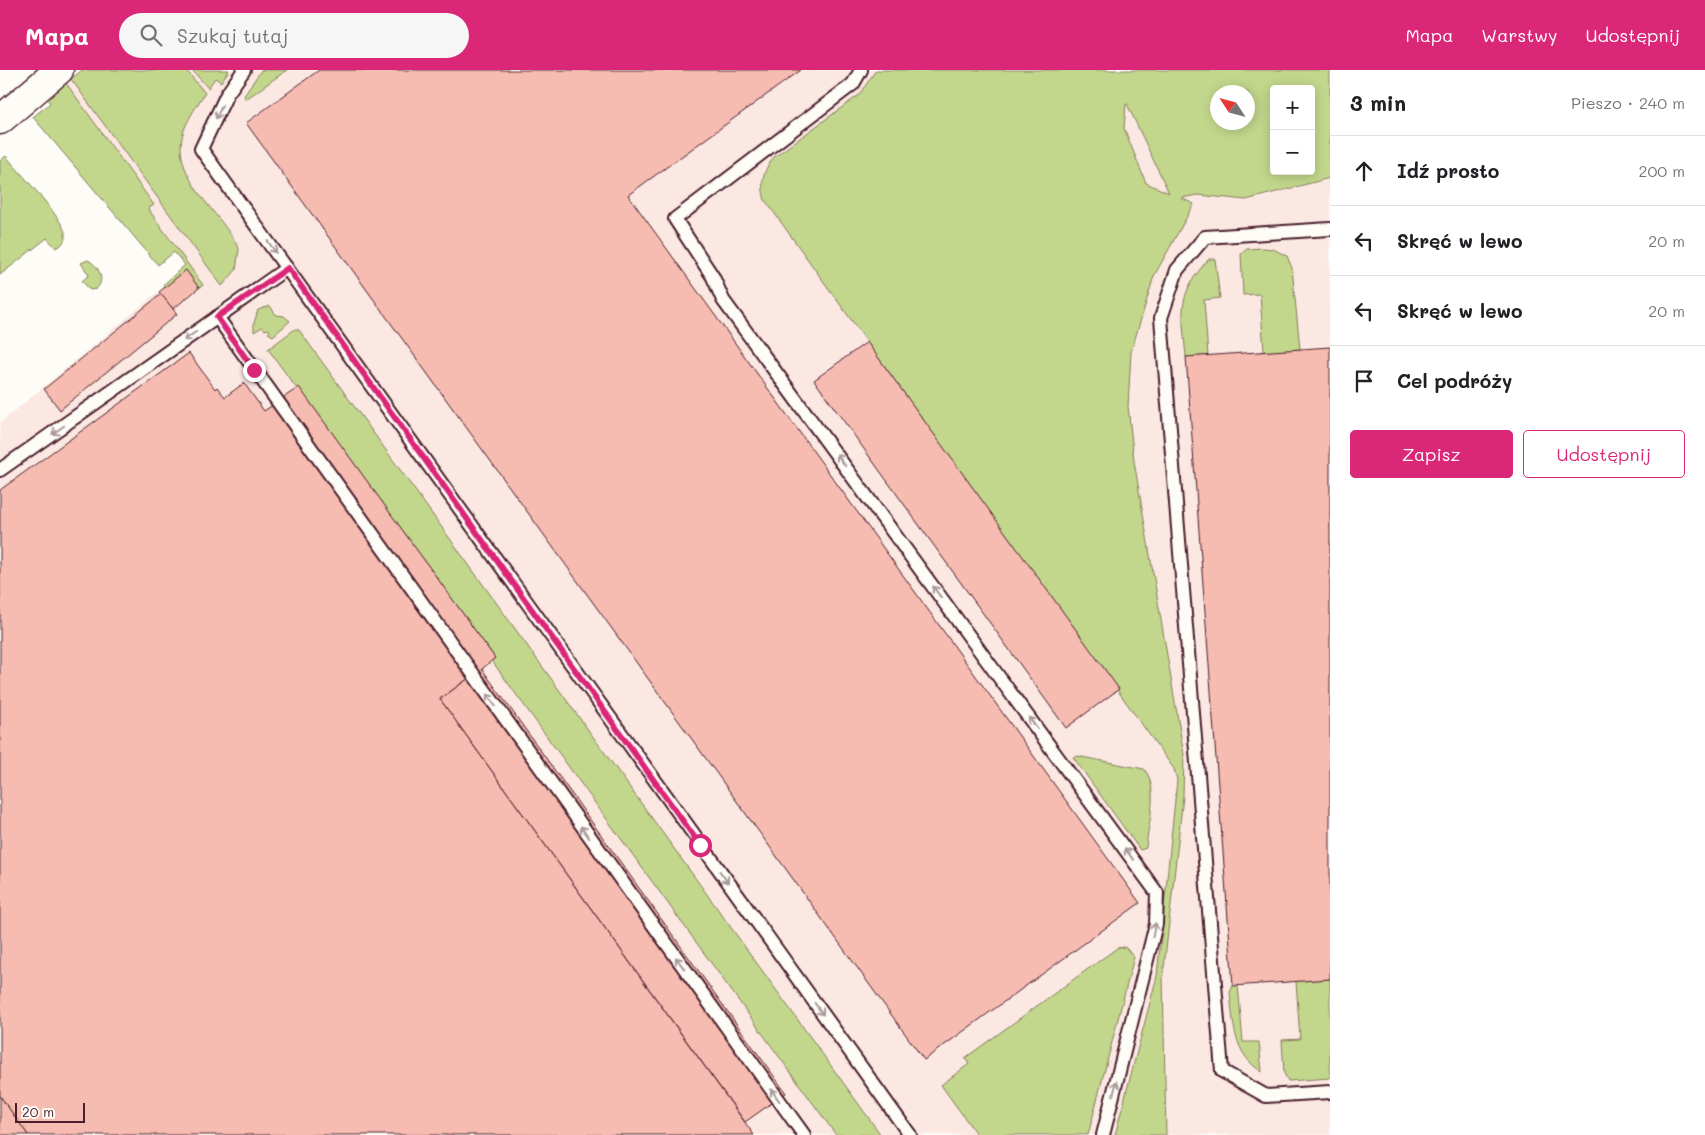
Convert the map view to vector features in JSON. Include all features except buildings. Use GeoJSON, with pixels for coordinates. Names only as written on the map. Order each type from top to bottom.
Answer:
{"type":"FeatureCollection","features":[{"type":"Feature","properties":{"kind":"street"},"geometry":{"type":"LineString","coordinates":[[0,120],[59,70]]}},
{"type":"Feature","properties":{"kind":"lane"},"geometry":{"type":"LineString","coordinates":[[244,70],[228,94],[201,149],[910,1135]]}},
{"type":"Feature","properties":{"kind":"lane"},"geometry":{"type":"LineString","coordinates":[[861,70],[853,84],[675,219],[713,277],[723,300],[1158,893],[1156,924],[1103,1135]]}},
{"type":"Feature","properties":{"kind":"lane"},"geometry":{"type":"LineString","coordinates":[[1330,229],[1205,237],[1177,270],[1161,318],[1222,1071],[1266,1096],[1330,1092]]}},
{"type":"Feature","properties":{"kind":"lane"},"geometry":{"type":"LineString","coordinates":[[0,470],[288,268]]}},
{"type":"Feature","properties":{"kind":"lane"},"geometry":{"type":"LineString","coordinates":[[217,317],[804,1135]]}},
{"type":"Feature","properties":{"kind":"shaded area"},"geometry":{"type":"Polygon","coordinates":[[[90,70],[1230,70],[1222,85],[1210,85],[1211,130],[1199,195],[1246,200],[1330,179],[1330,1135],[0,1135],[0,423],[189,266],[151,213],[149,208],[153,204],[66,83],[71,79],[160,200],[90,70]]]}},
{"type":"Feature","properties":{"kind":"green space"},"geometry":{"type":"Polygon","coordinates":[[[82,70],[186,70],[205,93],[186,125],[181,147],[183,163],[190,179],[239,249],[236,270],[222,286],[71,79],[82,70]]]}},
{"type":"Feature","properties":{"kind":"green space"},"geometry":{"type":"Polygon","coordinates":[[[192,70],[229,70],[221,82],[215,78],[208,88],[192,70]]]}},
{"type":"Feature","properties":{"kind":"green space"},"geometry":{"type":"Polygon","coordinates":[[[261,70],[287,70],[246,99],[244,96],[261,70]]]}},
{"type":"Feature","properties":{"kind":"green space"},"geometry":{"type":"Polygon","coordinates":[[[876,70],[1330,70],[1330,178],[1246,200],[1198,195],[1181,198],[1194,204],[1154,276],[1131,352],[1128,406],[1134,461],[1184,755],[1183,796],[1163,977],[1166,1135],[1115,1135],[1157,976],[1177,780],[1174,769],[765,200],[764,177],[767,167],[774,157],[859,95],[876,70]],[[1127,104],[1124,128],[1146,183],[1169,193],[1127,104]]]}},
{"type":"Feature","properties":{"kind":"green space"},"geometry":{"type":"Polygon","coordinates":[[[66,83],[154,205],[149,208],[151,213],[203,285],[199,288],[186,271],[165,288],[163,285],[185,265],[174,252],[158,265],[33,117],[50,103],[46,97],[66,83]]]}},
{"type":"Feature","properties":{"kind":"green space"},"geometry":{"type":"Polygon","coordinates":[[[6,156],[57,217],[65,233],[65,238],[60,246],[56,248],[47,238],[0,275],[0,161],[6,156]]]}},
{"type":"Feature","properties":{"kind":"green space"},"geometry":{"type":"Polygon","coordinates":[[[1247,249],[1273,249],[1287,256],[1292,268],[1300,349],[1264,352],[1260,294],[1243,295],[1241,254],[1247,249]]]}},
{"type":"Feature","properties":{"kind":"green space"},"geometry":{"type":"Polygon","coordinates":[[[1209,259],[1215,259],[1220,298],[1204,300],[1208,356],[1186,357],[1183,315],[1186,294],[1198,271],[1209,259]]]}},
{"type":"Feature","properties":{"kind":"green space"},"geometry":{"type":"Polygon","coordinates":[[[88,260],[100,273],[101,282],[96,289],[90,290],[82,281],[89,275],[81,263],[88,260]]]}},
{"type":"Feature","properties":{"kind":"green space"},"geometry":{"type":"Polygon","coordinates":[[[270,306],[276,315],[284,316],[290,321],[273,336],[268,333],[270,331],[268,329],[265,330],[262,327],[254,332],[254,323],[258,310],[270,306]]]}},
{"type":"Feature","properties":{"kind":"green space"},"geometry":{"type":"Polygon","coordinates":[[[295,329],[299,330],[881,1135],[836,1135],[492,661],[495,658],[299,388],[297,389],[268,349],[295,329]]]}},
{"type":"Feature","properties":{"kind":"green space"},"geometry":{"type":"Polygon","coordinates":[[[1077,756],[1144,769],[1149,777],[1152,796],[1146,848],[1140,850],[1073,757],[1077,756]]]}},
{"type":"Feature","properties":{"kind":"green space"},"geometry":{"type":"Polygon","coordinates":[[[1125,947],[1134,957],[1088,1135],[977,1135],[941,1085],[969,1064],[965,1058],[1117,948],[1125,947]]]}},
{"type":"Feature","properties":{"kind":"green space"},"geometry":{"type":"Polygon","coordinates":[[[1330,979],[1330,1078],[1288,1081],[1284,1073],[1282,1040],[1300,1039],[1296,981],[1330,979]]]}},
{"type":"Feature","properties":{"kind":"green space"},"geometry":{"type":"Polygon","coordinates":[[[1238,985],[1243,1042],[1259,1042],[1262,1072],[1252,1065],[1245,1056],[1236,1036],[1230,992],[1233,986],[1238,985]]]}},
{"type":"Feature","properties":{"kind":"route"},"geometry":{"type":"LineString","coordinates":[[254,370],[217,317],[288,268],[700,845]]}}]}
